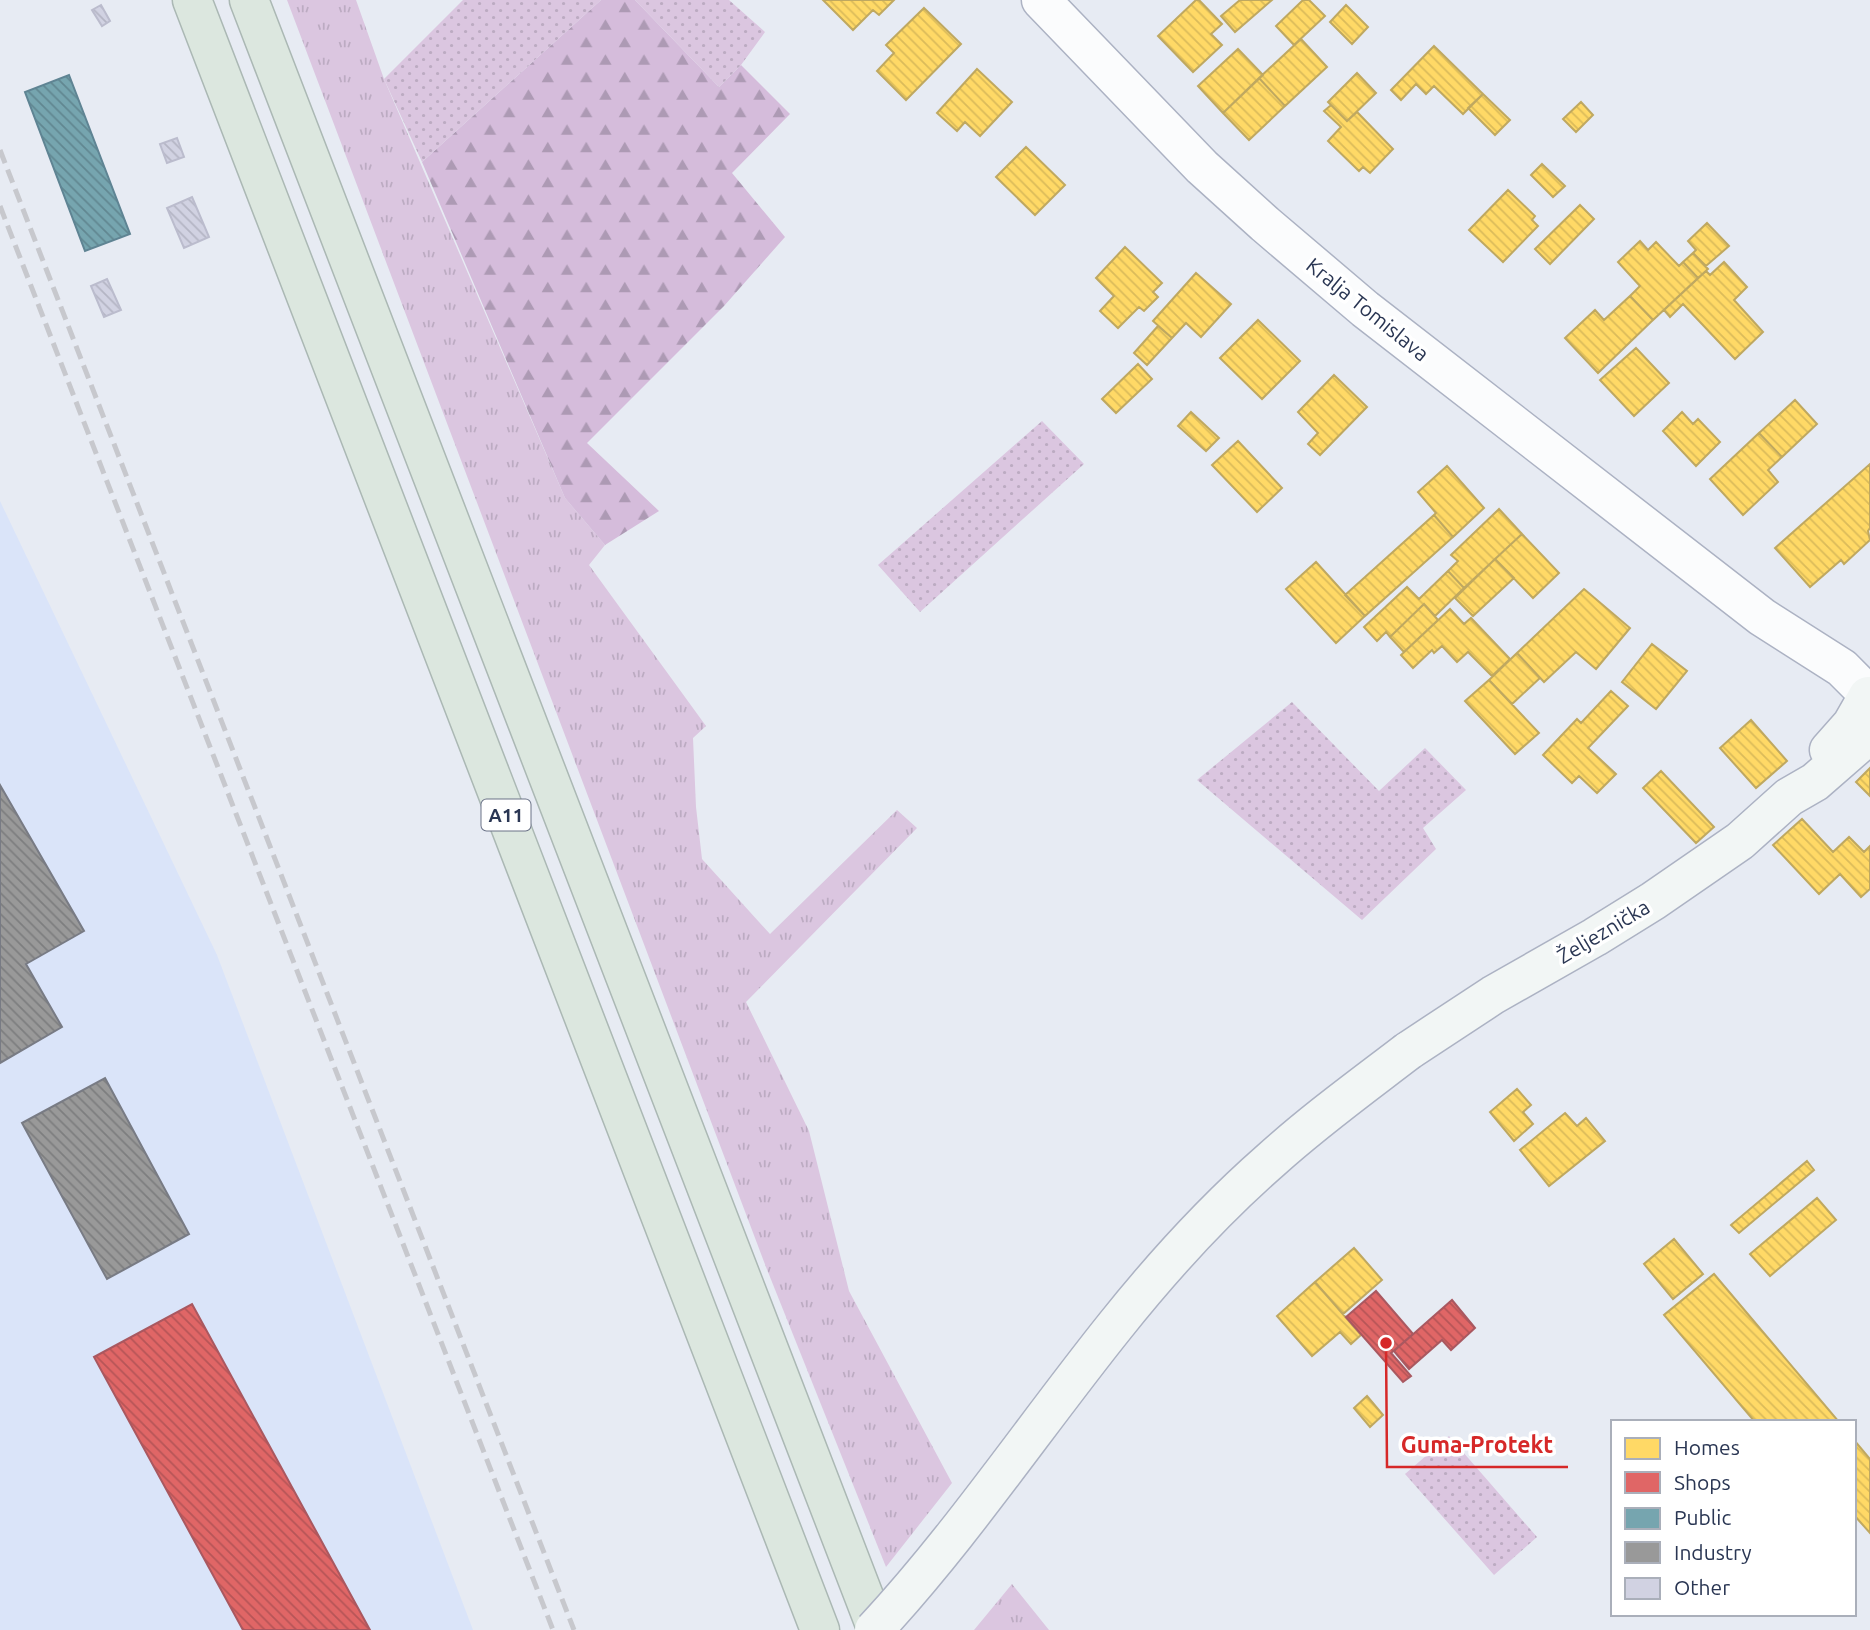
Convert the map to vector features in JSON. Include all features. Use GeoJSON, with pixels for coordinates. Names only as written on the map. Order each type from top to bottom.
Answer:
{"type":"FeatureCollection","features":[{"type":"Feature","properties":{"kind":"highway","name":"A11"},"geometry":{"type":"LineString","coordinates":[[192,0],[820,1630]]}},
{"type":"Feature","properties":{"kind":"highway","name":"A11"},"geometry":{"type":"LineString","coordinates":[[249,0],[875,1630]]}},
{"type":"Feature","properties":{"kind":"main road","name":"Željeznička"},"geometry":{"type":"LineString","coordinates":[[875,1630],[941,1553],[1115,1325],[1217,1211],[1311,1126],[1408,1051],[1493,995],[1653,901],[1740,841],[1789,797],[1852,724],[1869,687]]}},
{"type":"Feature","properties":{"kind":"main road","name":"Željeznička"},"geometry":{"type":"LineString","coordinates":[[1789,797],[1815,782],[1870,734]]}},
{"type":"Feature","properties":{"kind":"street","name":"Kralja Tomislava"},"geometry":{"type":"LineString","coordinates":[[1041,0],[1193,158],[1265,225],[1365,309],[1762,617],[1869,687]]}},
{"type":"Feature","properties":{"kind":"street","name":"Kralja Tomislava"},"geometry":{"type":"LineString","coordinates":[[1724,586],[1838,644],[1870,653]]}},
{"type":"Feature","properties":{"kind":"shaded area"},"geometry":{"type":"Polygon","coordinates":[[[0,501],[217,955],[473,1630],[0,1630],[0,501]]]}},
{"type":"Feature","properties":{"kind":"green space"},"geometry":{"type":"Polygon","coordinates":[[[287,0],[356,0],[384,79],[565,498],[605,545],[589,565],[706,726],[693,738],[696,807],[702,859],[770,934],[897,810],[917,828],[746,1002],[809,1131],[849,1291],[952,1483],[886,1567],[766,1267],[287,0]]]}},
{"type":"Feature","properties":{"kind":"green space"},"geometry":{"type":"Polygon","coordinates":[[[463,0],[601,0],[422,162],[384,79],[463,0]]]}},
{"type":"Feature","properties":{"kind":"green space"},"geometry":{"type":"Polygon","coordinates":[[[601,0],[635,0],[719,87],[741,65],[790,114],[732,173],[785,237],[724,306],[587,443],[659,511],[605,545],[565,498],[422,162],[601,0]]]}},
{"type":"Feature","properties":{"kind":"green space"},"geometry":{"type":"Polygon","coordinates":[[[635,0],[729,0],[765,32],[741,65],[719,87],[635,0]]]}},
{"type":"Feature","properties":{"kind":"green space"},"geometry":{"type":"Polygon","coordinates":[[[1042,421],[1084,464],[920,612],[878,565],[1042,421]]]}},
{"type":"Feature","properties":{"kind":"green space"},"geometry":{"type":"Polygon","coordinates":[[[1292,702],[1379,791],[1425,748],[1466,790],[1423,828],[1436,849],[1362,920],[1197,780],[1292,702]]]}},
{"type":"Feature","properties":{"kind":"green space"},"geometry":{"type":"Polygon","coordinates":[[[1449,1436],[1537,1537],[1494,1575],[1405,1474],[1449,1436]]]}},
{"type":"Feature","properties":{"kind":"green space"},"geometry":{"type":"Polygon","coordinates":[[[1012,1584],[1049,1630],[974,1630],[1012,1584]]]}},
{"type":"Feature","properties":{"kind":"building: Homes"},"geometry":{"type":"Polygon","coordinates":[[[823,0],[894,0],[879,15],[873,10],[853,30],[823,0]]]}},
{"type":"Feature","properties":{"kind":"building: Homes"},"geometry":{"type":"Polygon","coordinates":[[[1196,0],[1222,24],[1211,34],[1222,45],[1193,72],[1158,36],[1196,0]]]}},
{"type":"Feature","properties":{"kind":"building: Homes"},"geometry":{"type":"Polygon","coordinates":[[[1240,0],[1272,0],[1235,32],[1221,16],[1240,0]]]}},
{"type":"Feature","properties":{"kind":"building: Homes"},"geometry":{"type":"Polygon","coordinates":[[[1303,0],[1309,0],[1325,16],[1294,45],[1276,26],[1303,0]]]}},
{"type":"Feature","properties":{"kind":"building: Homes"},"geometry":{"type":"Polygon","coordinates":[[[1346,5],[1368,27],[1352,44],[1330,22],[1346,5]]]}},
{"type":"Feature","properties":{"kind":"building: Homes"},"geometry":{"type":"Polygon","coordinates":[[[924,8],[961,44],[906,100],[877,71],[894,53],[886,45],[924,8]]]}},
{"type":"Feature","properties":{"kind":"building: Homes"},"geometry":{"type":"Polygon","coordinates":[[[1301,39],[1327,67],[1285,106],[1259,78],[1301,39]]]}},
{"type":"Feature","properties":{"kind":"building: Homes"},"geometry":{"type":"Polygon","coordinates":[[[1434,46],[1483,94],[1463,114],[1434,86],[1426,94],[1416,84],[1401,100],[1391,90],[1434,46]]]}},
{"type":"Feature","properties":{"kind":"building: Homes"},"geometry":{"type":"Polygon","coordinates":[[[1238,49],[1263,75],[1223,113],[1198,86],[1238,49]]]}},
{"type":"Feature","properties":{"kind":"building: Homes"},"geometry":{"type":"Polygon","coordinates":[[[977,69],[1012,102],[980,136],[965,122],[957,131],[937,113],[977,69]]]}},
{"type":"Feature","properties":{"kind":"building: Homes"},"geometry":{"type":"Polygon","coordinates":[[[1357,73],[1376,93],[1347,121],[1328,102],[1357,73]]]}},
{"type":"Feature","properties":{"kind":"building: Homes"},"geometry":{"type":"Polygon","coordinates":[[[1259,78],[1285,106],[1249,140],[1223,113],[1259,78]]]}},
{"type":"Feature","properties":{"kind":"building: Homes"},"geometry":{"type":"Polygon","coordinates":[[[1483,94],[1510,120],[1495,135],[1468,108],[1483,94]]]}},
{"type":"Feature","properties":{"kind":"building: Homes"},"geometry":{"type":"Polygon","coordinates":[[[1581,102],[1593,115],[1576,132],[1563,119],[1581,102]]]}},
{"type":"Feature","properties":{"kind":"building: Homes"},"geometry":{"type":"Polygon","coordinates":[[[1331,105],[1347,121],[1357,112],[1393,149],[1370,173],[1363,167],[1359,171],[1328,141],[1341,127],[1324,111],[1331,105]]]}},
{"type":"Feature","properties":{"kind":"building: Homes"},"geometry":{"type":"Polygon","coordinates":[[[1026,147],[1065,185],[1035,215],[996,177],[1026,147]]]}},
{"type":"Feature","properties":{"kind":"building: Homes"},"geometry":{"type":"Polygon","coordinates":[[[1542,164],[1565,186],[1553,197],[1531,175],[1542,164]]]}},
{"type":"Feature","properties":{"kind":"building: Homes"},"geometry":{"type":"Polygon","coordinates":[[[1508,190],[1535,216],[1532,220],[1538,226],[1503,262],[1469,230],[1508,190]]]}},
{"type":"Feature","properties":{"kind":"building: Homes"},"geometry":{"type":"Polygon","coordinates":[[[1580,205],[1594,219],[1550,264],[1535,249],[1580,205]]]}},
{"type":"Feature","properties":{"kind":"building: Homes"},"geometry":{"type":"Polygon","coordinates":[[[1707,223],[1729,246],[1706,266],[1693,253],[1696,250],[1688,241],[1707,223]]]}},
{"type":"Feature","properties":{"kind":"building: Homes"},"geometry":{"type":"Polygon","coordinates":[[[1640,241],[1648,250],[1656,242],[1679,266],[1683,262],[1698,278],[1653,320],[1630,296],[1640,286],[1618,262],[1640,241]]]}},
{"type":"Feature","properties":{"kind":"building: Homes"},"geometry":{"type":"Polygon","coordinates":[[[1125,247],[1162,283],[1153,292],[1158,297],[1144,311],[1139,307],[1118,328],[1100,311],[1114,296],[1096,278],[1125,247]]]}},
{"type":"Feature","properties":{"kind":"building: Homes"},"geometry":{"type":"Polygon","coordinates":[[[1693,253],[1708,269],[1698,278],[1683,262],[1693,253]]]}},
{"type":"Feature","properties":{"kind":"building: Homes"},"geometry":{"type":"Polygon","coordinates":[[[1724,262],[1747,287],[1734,300],[1763,332],[1735,359],[1683,304],[1670,317],[1664,310],[1706,271],[1710,275],[1724,262]]]}},
{"type":"Feature","properties":{"kind":"building: Homes"},"geometry":{"type":"Polygon","coordinates":[[[1196,273],[1231,304],[1201,337],[1186,323],[1172,338],[1153,321],[1196,273]]]}},
{"type":"Feature","properties":{"kind":"building: Homes"},"geometry":{"type":"Polygon","coordinates":[[[1630,296],[1653,320],[1598,373],[1565,338],[1595,310],[1604,320],[1630,296]]]}},
{"type":"Feature","properties":{"kind":"building: Homes"},"geometry":{"type":"Polygon","coordinates":[[[1258,320],[1300,361],[1262,399],[1220,358],[1258,320]]]}},
{"type":"Feature","properties":{"kind":"building: Homes"},"geometry":{"type":"Polygon","coordinates":[[[1158,326],[1172,338],[1147,365],[1134,353],[1158,326]]]}},
{"type":"Feature","properties":{"kind":"building: Homes"},"geometry":{"type":"Polygon","coordinates":[[[1636,348],[1669,383],[1634,416],[1600,380],[1636,348]]]}},
{"type":"Feature","properties":{"kind":"building: Homes"},"geometry":{"type":"Polygon","coordinates":[[[1138,364],[1152,379],[1116,413],[1102,399],[1138,364]]]}},
{"type":"Feature","properties":{"kind":"building: Homes"},"geometry":{"type":"Polygon","coordinates":[[[1334,375],[1367,407],[1320,455],[1308,444],[1318,433],[1298,412],[1334,375]]]}},
{"type":"Feature","properties":{"kind":"building: Homes"},"geometry":{"type":"Polygon","coordinates":[[[1795,400],[1817,424],[1782,457],[1759,433],[1795,400]]]}},
{"type":"Feature","properties":{"kind":"building: Homes"},"geometry":{"type":"Polygon","coordinates":[[[1191,412],[1219,438],[1206,451],[1178,426],[1191,412]]]}},
{"type":"Feature","properties":{"kind":"building: Homes"},"geometry":{"type":"Polygon","coordinates":[[[1682,412],[1693,424],[1698,419],[1720,442],[1696,466],[1663,431],[1682,412]]]}},
{"type":"Feature","properties":{"kind":"building: Homes"},"geometry":{"type":"Polygon","coordinates":[[[1759,433],[1782,457],[1768,470],[1778,482],[1743,515],[1710,479],[1759,433]]]}},
{"type":"Feature","properties":{"kind":"building: Homes"},"geometry":{"type":"Polygon","coordinates":[[[1238,441],[1282,488],[1257,512],[1212,465],[1238,441]]]}},
{"type":"Feature","properties":{"kind":"building: Homes"},"geometry":{"type":"Polygon","coordinates":[[[1870,464],[1870,540],[1844,564],[1841,560],[1810,587],[1775,548],[1870,464]]]}},
{"type":"Feature","properties":{"kind":"building: Homes"},"geometry":{"type":"Polygon","coordinates":[[[1447,466],[1484,508],[1453,537],[1418,492],[1447,466]]]}},
{"type":"Feature","properties":{"kind":"building: Homes"},"geometry":{"type":"Polygon","coordinates":[[[1499,509],[1522,534],[1464,588],[1448,571],[1458,561],[1451,555],[1499,509]]]}},
{"type":"Feature","properties":{"kind":"building: Homes"},"geometry":{"type":"Polygon","coordinates":[[[1434,515],[1453,537],[1365,616],[1345,595],[1434,515]]]}},
{"type":"Feature","properties":{"kind":"building: Homes"},"geometry":{"type":"Polygon","coordinates":[[[1522,534],[1559,573],[1533,598],[1495,559],[1522,534]]]}},
{"type":"Feature","properties":{"kind":"building: Homes"},"geometry":{"type":"Polygon","coordinates":[[[1495,559],[1514,578],[1473,616],[1455,598],[1495,559]]]}},
{"type":"Feature","properties":{"kind":"building: Homes"},"geometry":{"type":"Polygon","coordinates":[[[1316,562],[1365,616],[1336,643],[1286,589],[1316,562]]]}},
{"type":"Feature","properties":{"kind":"building: Homes"},"geometry":{"type":"Polygon","coordinates":[[[1448,571],[1464,588],[1435,616],[1424,604],[1390,637],[1386,632],[1377,641],[1364,627],[1407,587],[1419,599],[1448,571]]]}},
{"type":"Feature","properties":{"kind":"building: Homes"},"geometry":{"type":"Polygon","coordinates":[[[1584,589],[1630,628],[1596,669],[1576,652],[1544,682],[1517,653],[1584,589]]]}},
{"type":"Feature","properties":{"kind":"building: Homes"},"geometry":{"type":"Polygon","coordinates":[[[1424,604],[1438,620],[1404,652],[1390,637],[1424,604]]]}},
{"type":"Feature","properties":{"kind":"building: Homes"},"geometry":{"type":"Polygon","coordinates":[[[1450,609],[1464,624],[1471,618],[1510,659],[1492,676],[1468,652],[1457,662],[1442,646],[1434,653],[1432,650],[1413,668],[1401,655],[1450,609]]]}},
{"type":"Feature","properties":{"kind":"building: Homes"},"geometry":{"type":"Polygon","coordinates":[[[1652,644],[1687,671],[1656,709],[1622,682],[1652,644]]]}},
{"type":"Feature","properties":{"kind":"building: Homes"},"geometry":{"type":"Polygon","coordinates":[[[1517,653],[1540,678],[1512,704],[1489,680],[1517,653]]]}},
{"type":"Feature","properties":{"kind":"building: Homes"},"geometry":{"type":"Polygon","coordinates":[[[1489,680],[1539,733],[1515,754],[1465,701],[1489,680]]]}},
{"type":"Feature","properties":{"kind":"building: Homes"},"geometry":{"type":"Polygon","coordinates":[[[1611,691],[1628,706],[1588,748],[1616,774],[1597,793],[1579,776],[1572,783],[1543,755],[1577,719],[1581,723],[1611,691]]]}},
{"type":"Feature","properties":{"kind":"building: Homes"},"geometry":{"type":"Polygon","coordinates":[[[1751,720],[1787,761],[1756,788],[1720,748],[1751,720]]]}},
{"type":"Feature","properties":{"kind":"building: Homes"},"geometry":{"type":"Polygon","coordinates":[[[1870,768],[1870,796],[1856,782],[1870,768]]]}},
{"type":"Feature","properties":{"kind":"building: Homes"},"geometry":{"type":"Polygon","coordinates":[[[1661,771],[1714,827],[1696,843],[1643,788],[1661,771]]]}},
{"type":"Feature","properties":{"kind":"building: Homes"},"geometry":{"type":"Polygon","coordinates":[[[1802,819],[1833,852],[1849,837],[1864,852],[1870,846],[1870,889],[1861,897],[1840,874],[1819,894],[1773,845],[1802,819]]]}},
{"type":"Feature","properties":{"kind":"building: Homes"},"geometry":{"type":"Polygon","coordinates":[[[1517,1089],[1531,1105],[1523,1112],[1533,1124],[1514,1141],[1490,1112],[1517,1089]]]}},
{"type":"Feature","properties":{"kind":"building: Homes"},"geometry":{"type":"Polygon","coordinates":[[[1565,1113],[1577,1126],[1586,1118],[1605,1141],[1549,1186],[1520,1150],[1565,1113]]]}},
{"type":"Feature","properties":{"kind":"building: Homes"},"geometry":{"type":"Polygon","coordinates":[[[1807,1161],[1814,1170],[1739,1233],[1731,1225],[1807,1161]]]}},
{"type":"Feature","properties":{"kind":"building: Homes"},"geometry":{"type":"Polygon","coordinates":[[[1817,1198],[1836,1220],[1770,1276],[1750,1254],[1817,1198]]]}},
{"type":"Feature","properties":{"kind":"building: Homes"},"geometry":{"type":"Polygon","coordinates":[[[1674,1239],[1703,1274],[1673,1299],[1644,1264],[1674,1239]]]}},
{"type":"Feature","properties":{"kind":"building: Homes"},"geometry":{"type":"Polygon","coordinates":[[[1354,1248],[1382,1280],[1343,1314],[1315,1282],[1354,1248]]]}},
{"type":"Feature","properties":{"kind":"building: Homes"},"geometry":{"type":"Polygon","coordinates":[[[1714,1274],[1837,1420],[1753,1420],[1664,1315],[1714,1274]]]}},
{"type":"Feature","properties":{"kind":"building: Homes"},"geometry":{"type":"Polygon","coordinates":[[[1315,1282],[1361,1335],[1351,1344],[1340,1332],[1312,1356],[1277,1316],[1315,1282]]]}},
{"type":"Feature","properties":{"kind":"building: Homes"},"geometry":{"type":"Polygon","coordinates":[[[1367,1396],[1383,1415],[1370,1427],[1354,1408],[1367,1396]]]}},
{"type":"Feature","properties":{"kind":"building: Homes"},"geometry":{"type":"Polygon","coordinates":[[[1856,1442],[1870,1459],[1870,1533],[1856,1517],[1856,1442]]]}},
{"type":"Feature","properties":{"kind":"building: Shops"},"geometry":{"type":"Polygon","coordinates":[[[1376,1291],[1413,1334],[1391,1353],[1411,1376],[1403,1382],[1346,1317],[1376,1291]]]}},
{"type":"Feature","properties":{"kind":"building: Shops"},"geometry":{"type":"Polygon","coordinates":[[[1452,1300],[1475,1328],[1451,1350],[1442,1340],[1409,1369],[1394,1351],[1452,1300]]]}},
{"type":"Feature","properties":{"kind":"building: Shops"},"geometry":{"type":"Polygon","coordinates":[[[192,1304],[370,1630],[243,1630],[94,1357],[192,1304]]]}},
{"type":"Feature","properties":{"kind":"building: Public"},"geometry":{"type":"Polygon","coordinates":[[[69,75],[130,234],[85,251],[25,92],[69,75]]]}},
{"type":"Feature","properties":{"kind":"building: Industry"},"geometry":{"type":"Polygon","coordinates":[[[0,785],[84,931],[26,964],[62,1027],[0,1063],[0,785]]]}},
{"type":"Feature","properties":{"kind":"building: Industry"},"geometry":{"type":"Polygon","coordinates":[[[105,1078],[189,1234],[107,1279],[22,1123],[105,1078]]]}},
{"type":"Feature","properties":{"kind":"building: Other"},"geometry":{"type":"Polygon","coordinates":[[[101,5],[110,21],[102,26],[92,10],[101,5]]]}},
{"type":"Feature","properties":{"kind":"building: Other"},"geometry":{"type":"Polygon","coordinates":[[[177,138],[184,157],[167,163],[160,144],[177,138]]]}},
{"type":"Feature","properties":{"kind":"building: Other"},"geometry":{"type":"Polygon","coordinates":[[[192,197],[209,237],[184,248],[167,208],[192,197]]]}},
{"type":"Feature","properties":{"kind":"building: Other"},"geometry":{"type":"Polygon","coordinates":[[[107,279],[121,310],[104,317],[91,286],[107,279]]]}},
{"type":"Feature","properties":{"kind":"railway"},"geometry":{"type":"LineString","coordinates":[[0,150],[574,1630]]}},
{"type":"Feature","properties":{"kind":"railway"},"geometry":{"type":"LineString","coordinates":[[0,206],[553,1630]]}},
{"type":"Feature","properties":{"kind":"place","name":"Guma-Protekt"},"geometry":{"type":"Point","coordinates":[1386,1343]}}]}
